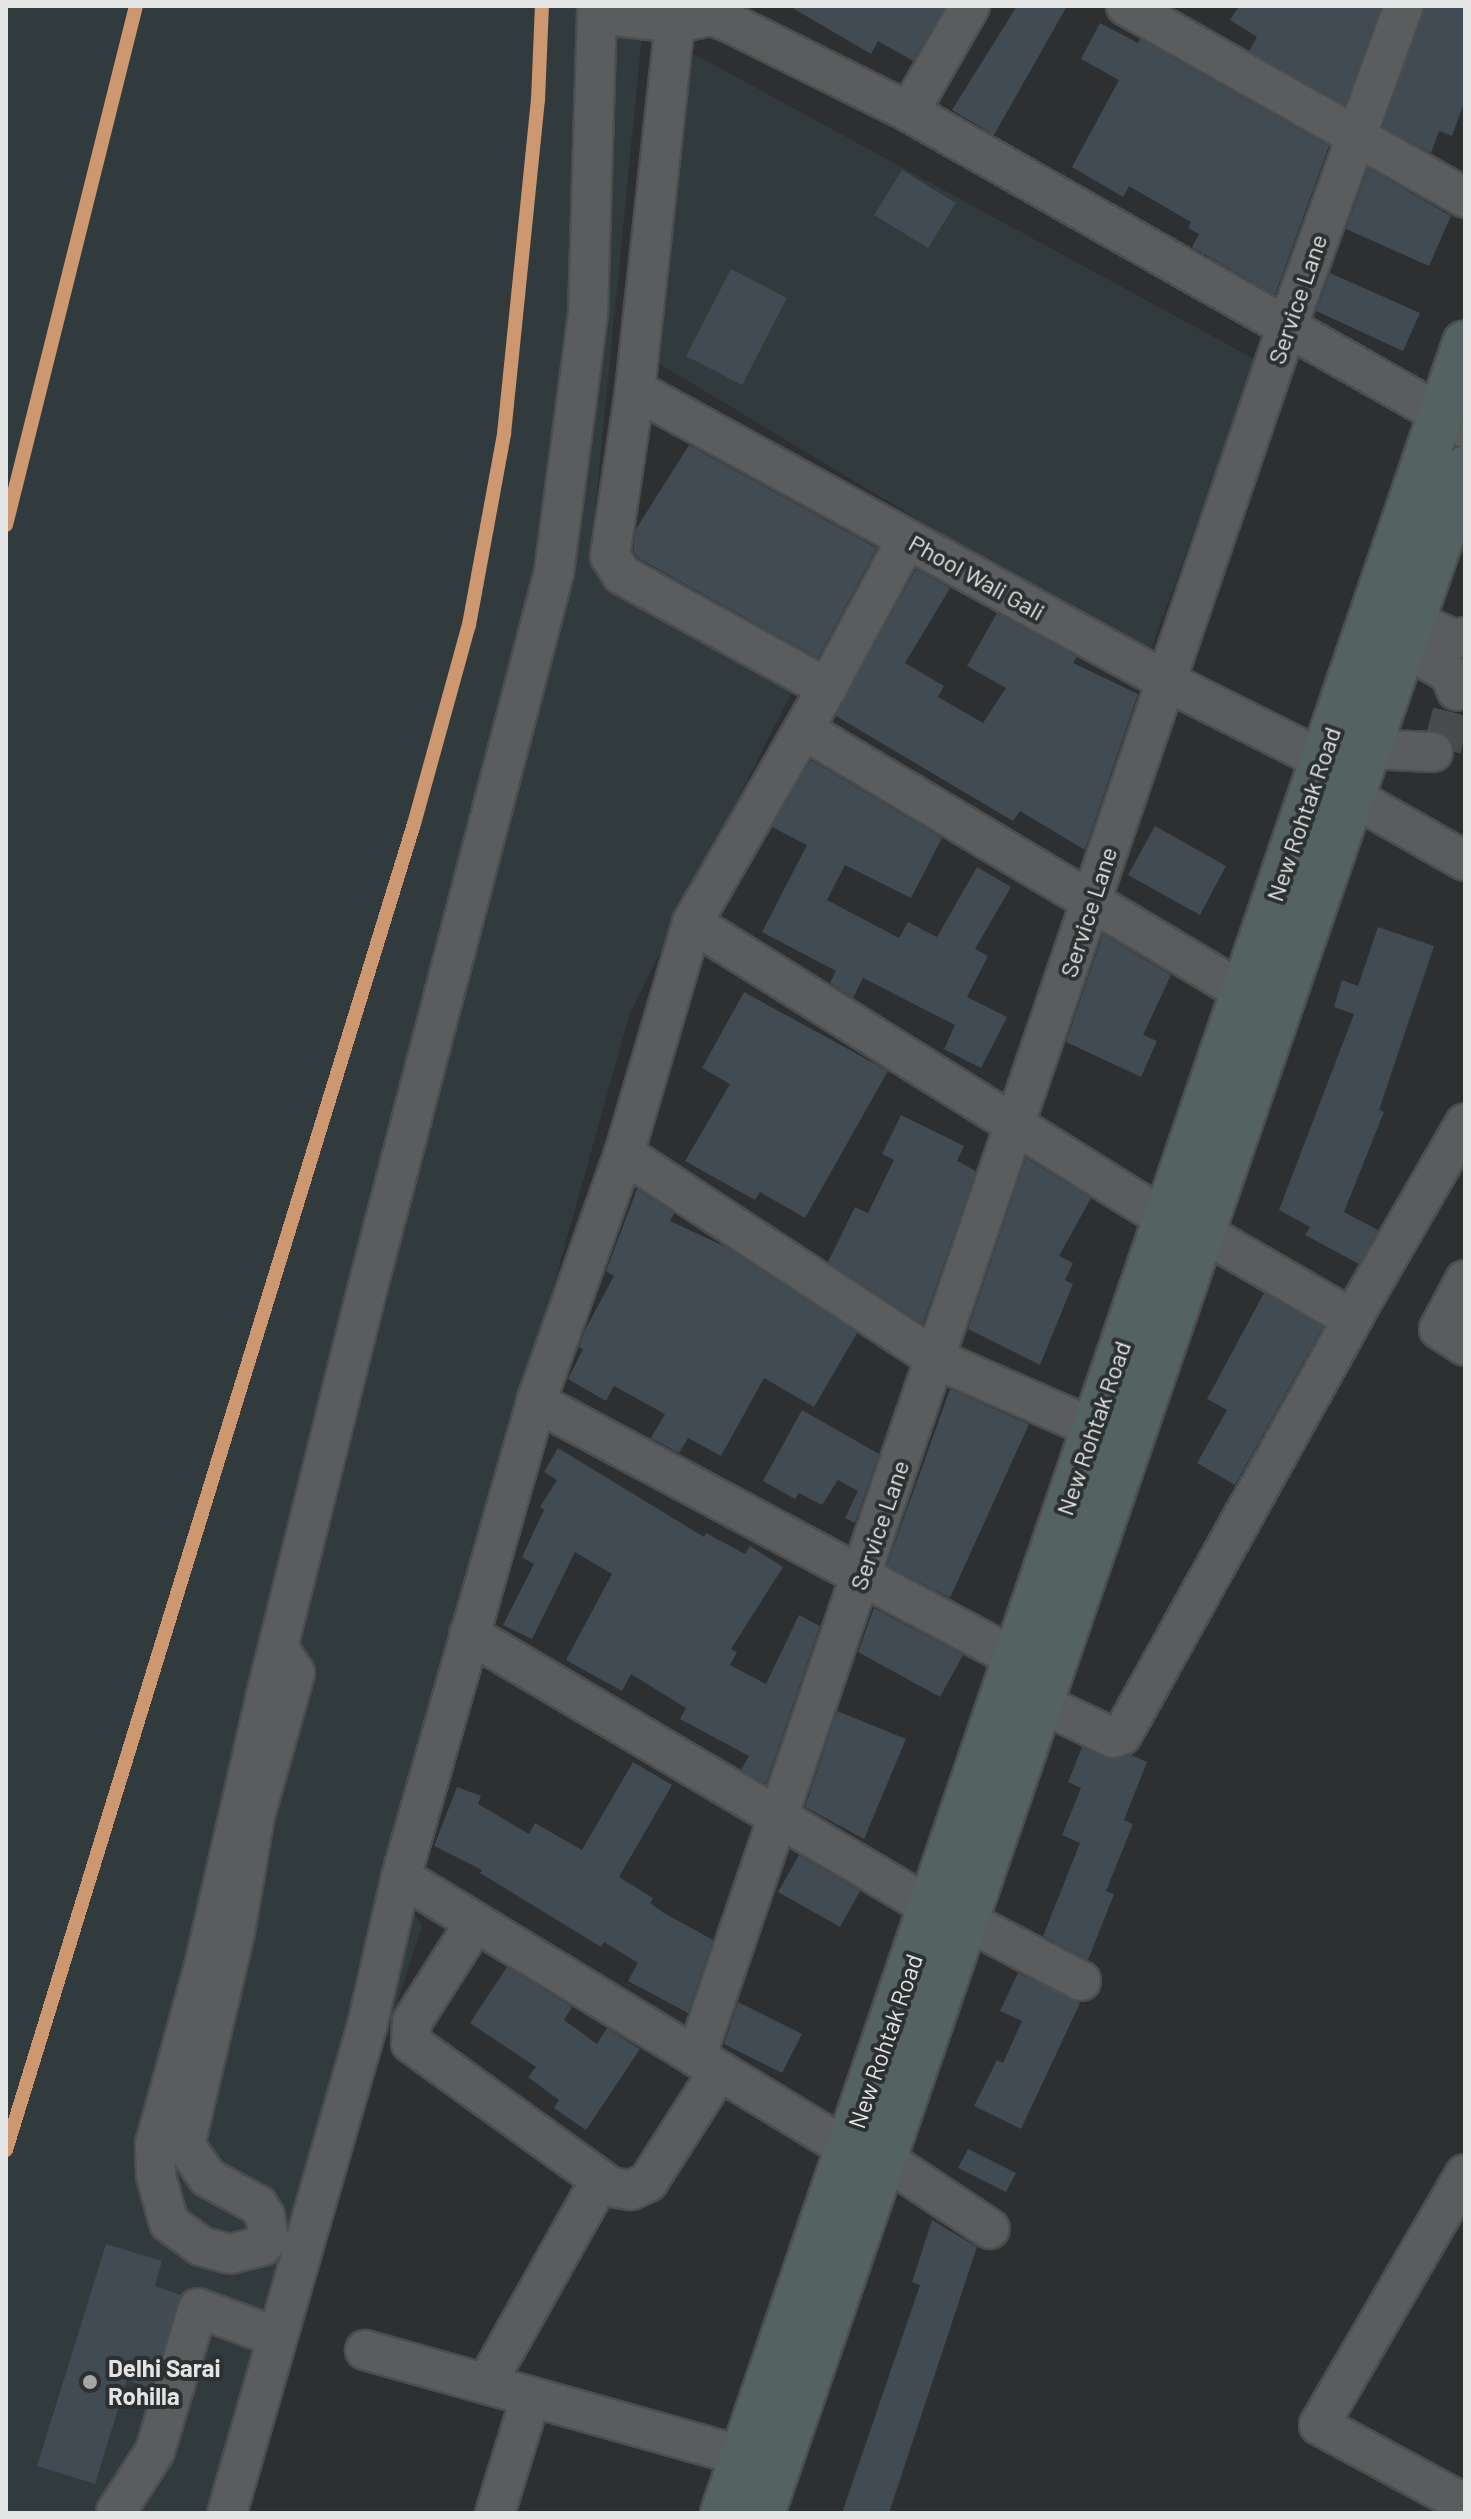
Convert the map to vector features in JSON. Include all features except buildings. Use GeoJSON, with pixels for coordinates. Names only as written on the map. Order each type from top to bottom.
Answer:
{"type":"FeatureCollection","features":[{"type":"Feature","properties":{"kind":"main road","name":"New Rohtak Road"},"geometry":{"type":"LineString","coordinates":[[948,1914],[1039,1702],[1183,1225],[1243,992],[1321,759],[1453,421],[1465,343]]}},
{"type":"Feature","properties":{"kind":"main road","name":"New Rohtak Road"},"geometry":{"type":"LineString","coordinates":[[762,2513],[866,2153],[948,1914],[1015,1658],[1093,1428],[1183,1225],[1351,796],[1465,468]]}},
{"type":"Feature","properties":{"kind":"main road","name":"New Rohtak Road"},"geometry":{"type":"LineString","coordinates":[[723,2513],[742,2456],[866,2153]]}},
{"type":"Feature","properties":{"kind":"street"},"geometry":{"type":"LineString","coordinates":[[909,112],[970,6]]}},
{"type":"Feature","properties":{"kind":"street"},"geometry":{"type":"LineString","coordinates":[[1126,6],[1465,198]]}},
{"type":"Feature","properties":{"kind":"street","name":"Service Lane"},"geometry":{"type":"LineString","coordinates":[[475,1923],[412,2022],[411,2043],[611,2187],[631,2190],[648,2182],[707,2064],[778,1820],[1017,1127],[1287,327],[1354,136],[1404,6]]}},
{"type":"Feature","properties":{"kind":"street"},"geometry":{"type":"LineString","coordinates":[[278,1647],[295,1673],[255,1815],[235,1932],[185,2145],[208,2178],[258,2205],[265,2216],[269,2238],[262,2246],[230,2254],[201,2246],[169,2223],[156,2176],[155,2144],[205,1962],[278,1647],[554,572],[588,313],[597,10],[712,16],[726,21],[909,112],[1453,421]]}},
{"type":"Feature","properties":{"kind":"street"},"geometry":{"type":"LineString","coordinates":[[676,14],[635,390],[611,538],[613,568],[827,688]]}},
{"type":"Feature","properties":{"kind":"street","name":"Phool Wali Gali"},"geometry":{"type":"LineString","coordinates":[[635,390],[1166,681],[1321,759]]}},
{"type":"Feature","properties":{"kind":"street"},"geometry":{"type":"LineString","coordinates":[[227,2513],[367,2026],[401,1877],[536,1402],[624,1154],[692,923],[804,730],[907,539]]}},
{"type":"Feature","properties":{"kind":"street"},"geometry":{"type":"LineString","coordinates":[[1407,632],[1453,639],[1465,637]]}},
{"type":"Feature","properties":{"kind":"street"},"geometry":{"type":"LineString","coordinates":[[1407,632],[1450,674],[1457,691]]}},
{"type":"Feature","properties":{"kind":"street"},"geometry":{"type":"LineString","coordinates":[[804,730],[1243,992]]}},
{"type":"Feature","properties":{"kind":"street"},"geometry":{"type":"LineString","coordinates":[[1367,749],[1433,752]]}},
{"type":"Feature","properties":{"kind":"street"},"geometry":{"type":"LineString","coordinates":[[1351,796],[1465,861]]}},
{"type":"Feature","properties":{"kind":"street"},"geometry":{"type":"LineString","coordinates":[[692,923],[1017,1127],[1183,1225],[1352,1319],[1354,1316]]}},
{"type":"Feature","properties":{"kind":"street"},"geometry":{"type":"LineString","coordinates":[[1039,1702],[1113,1738],[1122,1735],[1354,1316],[1465,1123]]}},
{"type":"Feature","properties":{"kind":"street"},"geometry":{"type":"LineString","coordinates":[[624,1154],[936,1359],[1093,1428]]}},
{"type":"Feature","properties":{"kind":"street"},"geometry":{"type":"LineString","coordinates":[[1465,1280],[1439,1329],[1465,1346]]}},
{"type":"Feature","properties":{"kind":"street"},"geometry":{"type":"LineString","coordinates":[[536,1402],[1015,1658]]}},
{"type":"Feature","properties":{"kind":"street"},"geometry":{"type":"LineString","coordinates":[[469,1634],[778,1820],[948,1914],[1081,1981]]}},
{"type":"Feature","properties":{"kind":"street"},"geometry":{"type":"LineString","coordinates":[[401,1877],[707,2064],[866,2153],[990,2229]]}},
{"type":"Feature","properties":{"kind":"street"},"geometry":{"type":"LineString","coordinates":[[1465,2174],[1319,2425],[1465,2504]]}},
{"type":"Feature","properties":{"kind":"street"},"geometry":{"type":"LineString","coordinates":[[486,2384],[590,2199]]}},
{"type":"Feature","properties":{"kind":"street"},"geometry":{"type":"LineString","coordinates":[[116,2512],[155,2451],[198,2308],[276,2337]]}},
{"type":"Feature","properties":{"kind":"street"},"geometry":{"type":"LineString","coordinates":[[365,2350],[742,2456]]}},
{"type":"Feature","properties":{"kind":"street"},"geometry":{"type":"LineString","coordinates":[[495,2513],[531,2397]]}},
{"type":"Feature","properties":{"kind":"shaded area"},"geometry":{"type":"Polygon","coordinates":[[[6,6],[645,6],[592,541],[801,674],[630,1013],[388,1878],[422,1925],[236,2513],[6,2513],[6,6]]]}},
{"type":"Feature","properties":{"kind":"shaded area"},"geometry":{"type":"Polygon","coordinates":[[[694,54],[1256,360],[1148,658],[643,354],[694,54]]]}},
{"type":"Feature","properties":{"kind":"tunnel"},"geometry":{"type":"LineString","coordinates":[[1433,752],[1442,749],[1457,691]]}},
{"type":"Feature","properties":{"kind":"transit line"},"geometry":{"type":"LineString","coordinates":[[6,525],[136,6]]}},
{"type":"Feature","properties":{"kind":"transit line"},"geometry":{"type":"LineString","coordinates":[[6,2150],[414,824],[469,625],[504,434],[538,100],[542,6]]}},
{"type":"Feature","properties":{"kind":"place","name":"Delhi Sarai Rohilla"},"geometry":{"type":"Point","coordinates":[90,2382]}}]}
